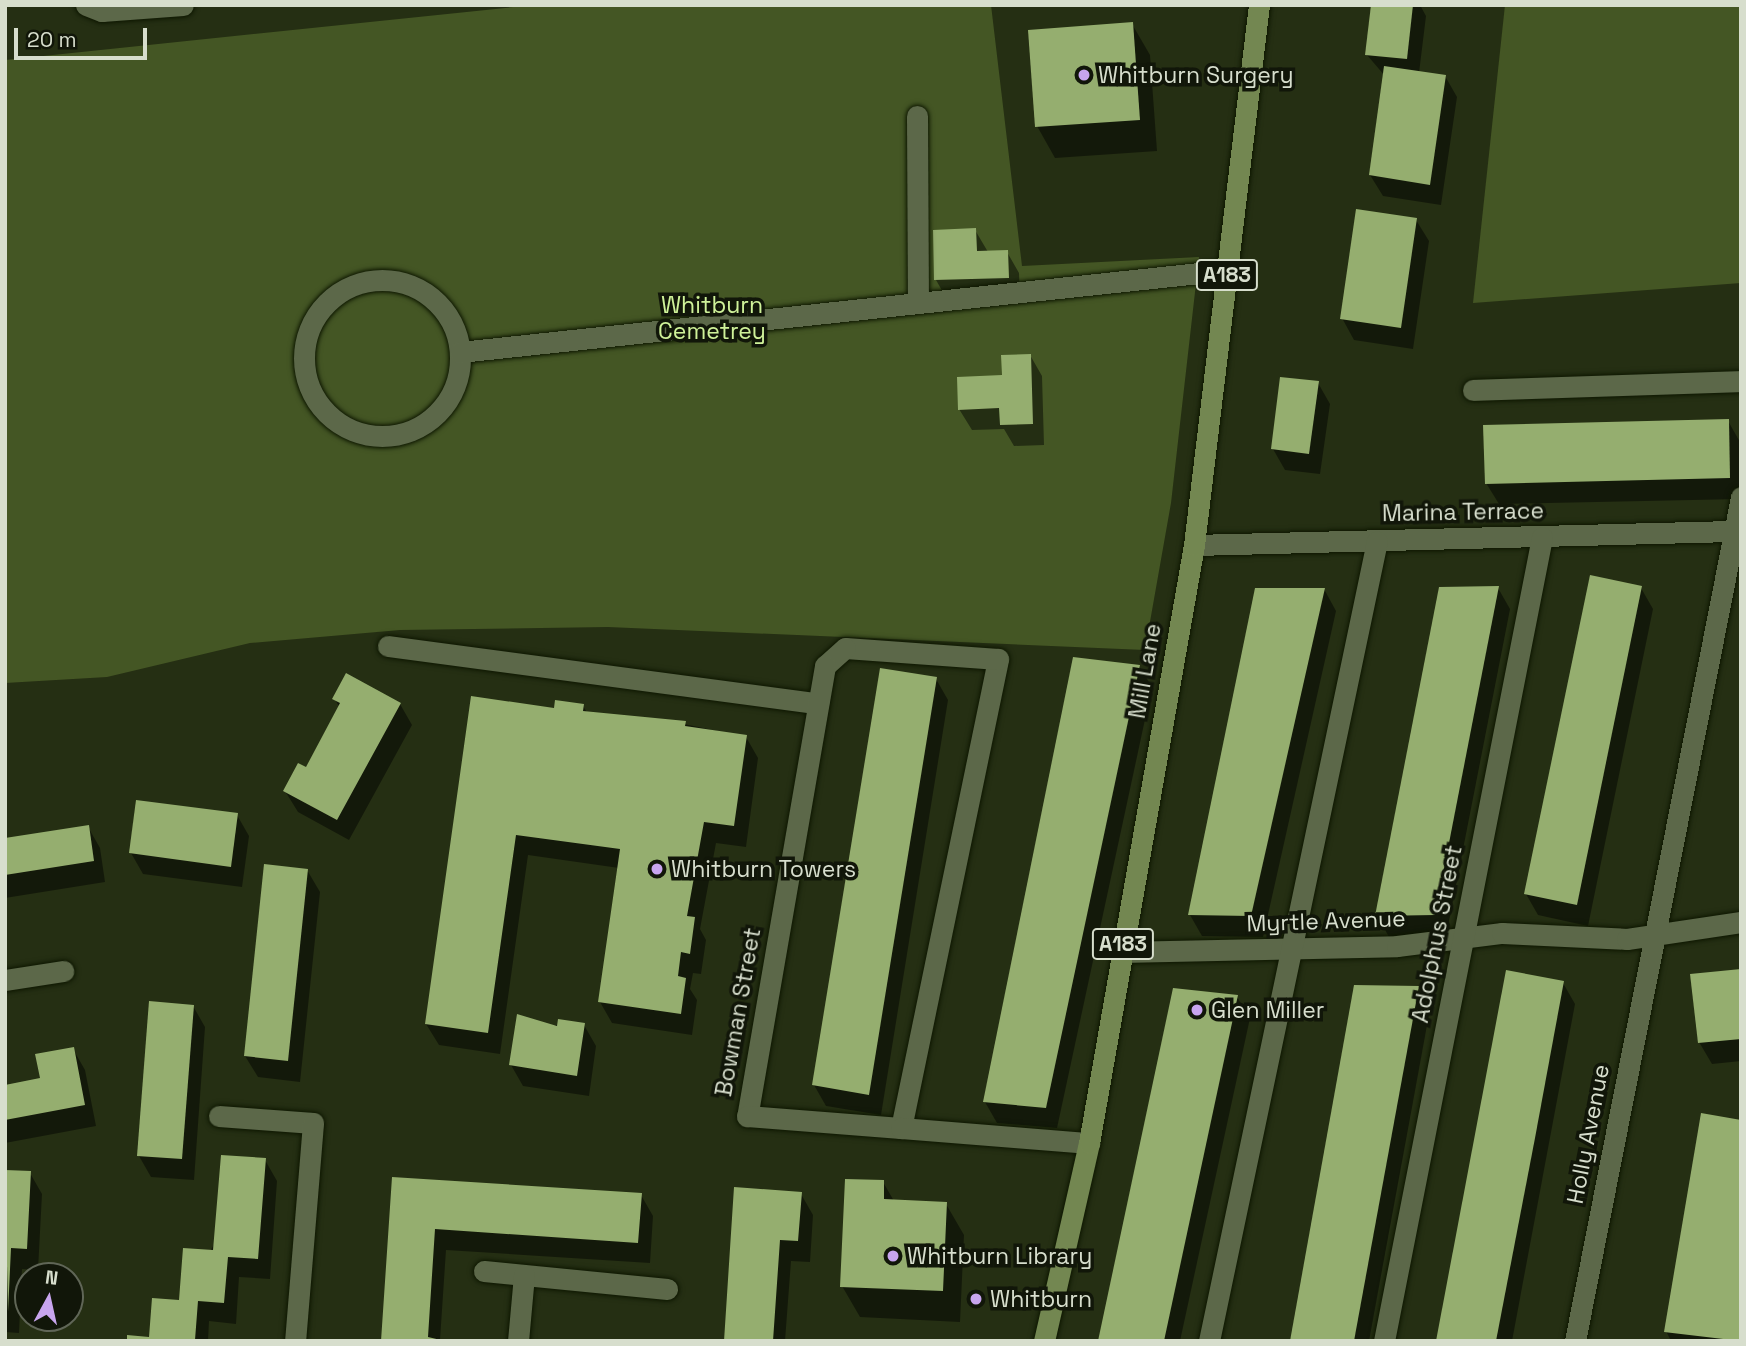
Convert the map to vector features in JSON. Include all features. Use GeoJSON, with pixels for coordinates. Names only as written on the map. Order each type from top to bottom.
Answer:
{"type":"FeatureCollection","features":[{"type":"Feature","properties":{"kind":"main road","name":"Mill Lane"},"geometry":{"type":"LineString","coordinates":[[1044,1341],[1089,1143],[1194,545],[1259,5]]}},
{"type":"Feature","properties":{"kind":"street"},"geometry":{"type":"LineString","coordinates":[[94,8],[183,5]]}},
{"type":"Feature","properties":{"kind":"street"},"geometry":{"type":"LineString","coordinates":[[917,116],[918,301]]}},
{"type":"Feature","properties":{"kind":"street"},"geometry":{"type":"LineString","coordinates":[[460,352],[1227,270]]}},
{"type":"Feature","properties":{"kind":"street"},"geometry":{"type":"LineString","coordinates":[[367,280],[418,288],[439,304],[460,352],[447,401],[429,421],[381,436],[334,420],[316,401],[303,352],[322,306],[367,280]]}},
{"type":"Feature","properties":{"kind":"street"},"geometry":{"type":"LineString","coordinates":[[1473,390],[1741,381]]}},
{"type":"Feature","properties":{"kind":"street","name":"Holly Avenue"},"geometry":{"type":"LineString","coordinates":[[1582,1340],[1653,938],[1741,497]]}},
{"type":"Feature","properties":{"kind":"street","name":"Marina Terrace"},"geometry":{"type":"LineString","coordinates":[[1194,545],[1734,531]]}},
{"type":"Feature","properties":{"kind":"street","name":"Adolphus Street"},"geometry":{"type":"LineString","coordinates":[[1384,1341],[1542,537]]}},
{"type":"Feature","properties":{"kind":"street"},"geometry":{"type":"LineString","coordinates":[[1209,1341],[1377,541]]}},
{"type":"Feature","properties":{"kind":"street"},"geometry":{"type":"LineString","coordinates":[[388,646],[818,703]]}},
{"type":"Feature","properties":{"kind":"street","name":"Bowman Street"},"geometry":{"type":"LineString","coordinates":[[901,1128],[999,659],[845,648],[825,666],[747,1116],[1089,1143]]}},
{"type":"Feature","properties":{"kind":"street","name":"Myrtle Avenue"},"geometry":{"type":"LineString","coordinates":[[1121,952],[1290,948],[1463,939],[1502,933],[1653,938],[1741,922]]}},
{"type":"Feature","properties":{"kind":"street"},"geometry":{"type":"LineString","coordinates":[[5,979],[63,971]]}},
{"type":"Feature","properties":{"kind":"street"},"geometry":{"type":"LineString","coordinates":[[219,1116],[313,1123],[295,1341]]}},
{"type":"Feature","properties":{"kind":"street"},"geometry":{"type":"LineString","coordinates":[[484,1271],[667,1289]]}},
{"type":"Feature","properties":{"kind":"street"},"geometry":{"type":"LineString","coordinates":[[518,1341],[524,1275]]}},
{"type":"Feature","properties":{"kind":"green space","name":"Whitburn Cemetrey"},"geometry":{"type":"Polygon","coordinates":[[[533,5],[991,5],[1022,266],[1199,257],[1171,503],[1145,650],[608,627],[400,630],[250,643],[107,677],[5,683],[5,60],[533,5]]]}},
{"type":"Feature","properties":{"kind":"green space"},"geometry":{"type":"Polygon","coordinates":[[[1505,5],[1741,5],[1741,283],[1473,303],[1505,5]]]}},
{"type":"Feature","properties":{"kind":"building"},"geometry":{"type":"Polygon","coordinates":[[[1371,5],[1413,5],[1407,59],[1365,55],[1371,5]]]}},
{"type":"Feature","properties":{"kind":"building","name":"Whitburn Surgery"},"geometry":{"type":"Polygon","coordinates":[[[1133,22],[1140,120],[1035,127],[1028,30],[1133,22]]]}},
{"type":"Feature","properties":{"kind":"building"},"geometry":{"type":"Polygon","coordinates":[[[1384,66],[1446,75],[1430,185],[1369,175],[1384,66]]]}},
{"type":"Feature","properties":{"kind":"building"},"geometry":{"type":"Polygon","coordinates":[[[1356,209],[1417,218],[1401,328],[1340,319],[1356,209]]]}},
{"type":"Feature","properties":{"kind":"building"},"geometry":{"type":"Polygon","coordinates":[[[976,228],[977,251],[1008,250],[1009,278],[934,280],[933,230],[976,228]]]}},
{"type":"Feature","properties":{"kind":"building"},"geometry":{"type":"Polygon","coordinates":[[[1031,354],[1033,424],[1000,425],[999,408],[958,410],[957,377],[1002,375],[1001,355],[1031,354]]]}},
{"type":"Feature","properties":{"kind":"building"},"geometry":{"type":"Polygon","coordinates":[[[1280,377],[1319,381],[1309,454],[1271,449],[1280,377]]]}},
{"type":"Feature","properties":{"kind":"building"},"geometry":{"type":"Polygon","coordinates":[[[1729,419],[1730,478],[1485,484],[1483,425],[1729,419]]]}},
{"type":"Feature","properties":{"kind":"building"},"geometry":{"type":"Polygon","coordinates":[[[1590,575],[1642,586],[1577,905],[1524,894],[1590,575]]]}},
{"type":"Feature","properties":{"kind":"building"},"geometry":{"type":"Polygon","coordinates":[[[1499,586],[1435,915],[1375,916],[1439,587],[1499,586]]]}},
{"type":"Feature","properties":{"kind":"building"},"geometry":{"type":"Polygon","coordinates":[[[1255,588],[1325,588],[1251,916],[1188,915],[1255,588]]]}},
{"type":"Feature","properties":{"kind":"building"},"geometry":{"type":"Polygon","coordinates":[[[1073,657],[1140,665],[1046,1108],[983,1102],[1073,657]]]}},
{"type":"Feature","properties":{"kind":"building"},"geometry":{"type":"Polygon","coordinates":[[[880,668],[937,677],[869,1095],[812,1085],[880,668]]]}},
{"type":"Feature","properties":{"kind":"building"},"geometry":{"type":"Polygon","coordinates":[[[346,673],[401,703],[337,820],[283,791],[298,763],[306,767],[340,703],[332,699],[346,673]]]}},
{"type":"Feature","properties":{"kind":"building","name":"Whitburn Towers"},"geometry":{"type":"Polygon","coordinates":[[[471,696],[554,708],[555,700],[584,704],[583,711],[686,721],[685,726],[747,735],[734,826],[704,822],[687,916],[695,917],[690,954],[681,952],[678,976],[686,978],[681,1014],[598,1002],[620,849],[516,835],[488,1033],[425,1024],[471,696]]]}},
{"type":"Feature","properties":{"kind":"building"},"geometry":{"type":"Polygon","coordinates":[[[136,800],[238,813],[231,867],[129,853],[136,800]]]}},
{"type":"Feature","properties":{"kind":"building"},"geometry":{"type":"Polygon","coordinates":[[[89,825],[94,861],[5,875],[5,838],[89,825]]]}},
{"type":"Feature","properties":{"kind":"building"},"geometry":{"type":"Polygon","coordinates":[[[264,864],[308,869],[288,1061],[244,1056],[264,864]]]}},
{"type":"Feature","properties":{"kind":"building"},"geometry":{"type":"Polygon","coordinates":[[[1741,969],[1741,1039],[1698,1043],[1690,974],[1741,969]]]}},
{"type":"Feature","properties":{"kind":"building"},"geometry":{"type":"Polygon","coordinates":[[[1506,970],[1564,981],[1535,1138],[1496,1341],[1436,1341],[1506,970]]]}},
{"type":"Feature","properties":{"kind":"building"},"geometry":{"type":"Polygon","coordinates":[[[1354,985],[1419,986],[1354,1341],[1290,1341],[1354,985]]]}},
{"type":"Feature","properties":{"kind":"building"},"geometry":{"type":"Polygon","coordinates":[[[1173,988],[1238,995],[1164,1341],[1098,1341],[1173,988]]]}},
{"type":"Feature","properties":{"kind":"building"},"geometry":{"type":"Polygon","coordinates":[[[149,1001],[194,1005],[182,1159],[137,1156],[149,1001]]]}},
{"type":"Feature","properties":{"kind":"building"},"geometry":{"type":"Polygon","coordinates":[[[517,1014],[557,1026],[558,1019],[585,1023],[577,1076],[509,1065],[517,1014]]]}},
{"type":"Feature","properties":{"kind":"building"},"geometry":{"type":"Polygon","coordinates":[[[74,1047],[85,1105],[5,1120],[5,1085],[40,1078],[35,1054],[74,1047]]]}},
{"type":"Feature","properties":{"kind":"building"},"geometry":{"type":"Polygon","coordinates":[[[1701,1113],[1741,1120],[1740,1341],[1664,1332],[1701,1113]]]}},
{"type":"Feature","properties":{"kind":"building"},"geometry":{"type":"Polygon","coordinates":[[[221,1155],[266,1158],[258,1259],[228,1257],[224,1303],[198,1301],[195,1340],[127,1341],[127,1335],[149,1337],[152,1298],[179,1300],[183,1248],[213,1250],[221,1155]]]}},
{"type":"Feature","properties":{"kind":"building"},"geometry":{"type":"Polygon","coordinates":[[[5,1170],[31,1171],[27,1249],[11,1248],[8,1312],[5,1170]]]}},
{"type":"Feature","properties":{"kind":"building"},"geometry":{"type":"Polygon","coordinates":[[[392,1177],[642,1193],[638,1243],[435,1229],[428,1337],[445,1341],[381,1341],[392,1177]]]}},
{"type":"Feature","properties":{"kind":"building","name":"Whitburn Library"},"geometry":{"type":"Polygon","coordinates":[[[845,1179],[884,1180],[884,1199],[947,1202],[943,1291],[840,1287],[845,1179]]]}},
{"type":"Feature","properties":{"kind":"building"},"geometry":{"type":"Polygon","coordinates":[[[734,1187],[802,1192],[798,1241],[780,1240],[773,1341],[724,1341],[734,1187]]]}},
{"type":"Feature","properties":{"kind":"place","name":"Whitburn Surgery"},"geometry":{"type":"Point","coordinates":[1084,75]}},
{"type":"Feature","properties":{"kind":"place","name":"Whitburn Towers"},"geometry":{"type":"Point","coordinates":[657,869]}},
{"type":"Feature","properties":{"kind":"place","name":"Glen Miller"},"geometry":{"type":"Point","coordinates":[1197,1010]}},
{"type":"Feature","properties":{"kind":"place","name":"Whitburn Library"},"geometry":{"type":"Point","coordinates":[893,1256]}},
{"type":"Feature","properties":{"kind":"place","name":"Whitburn"},"geometry":{"type":"Point","coordinates":[976,1299]}}]}
